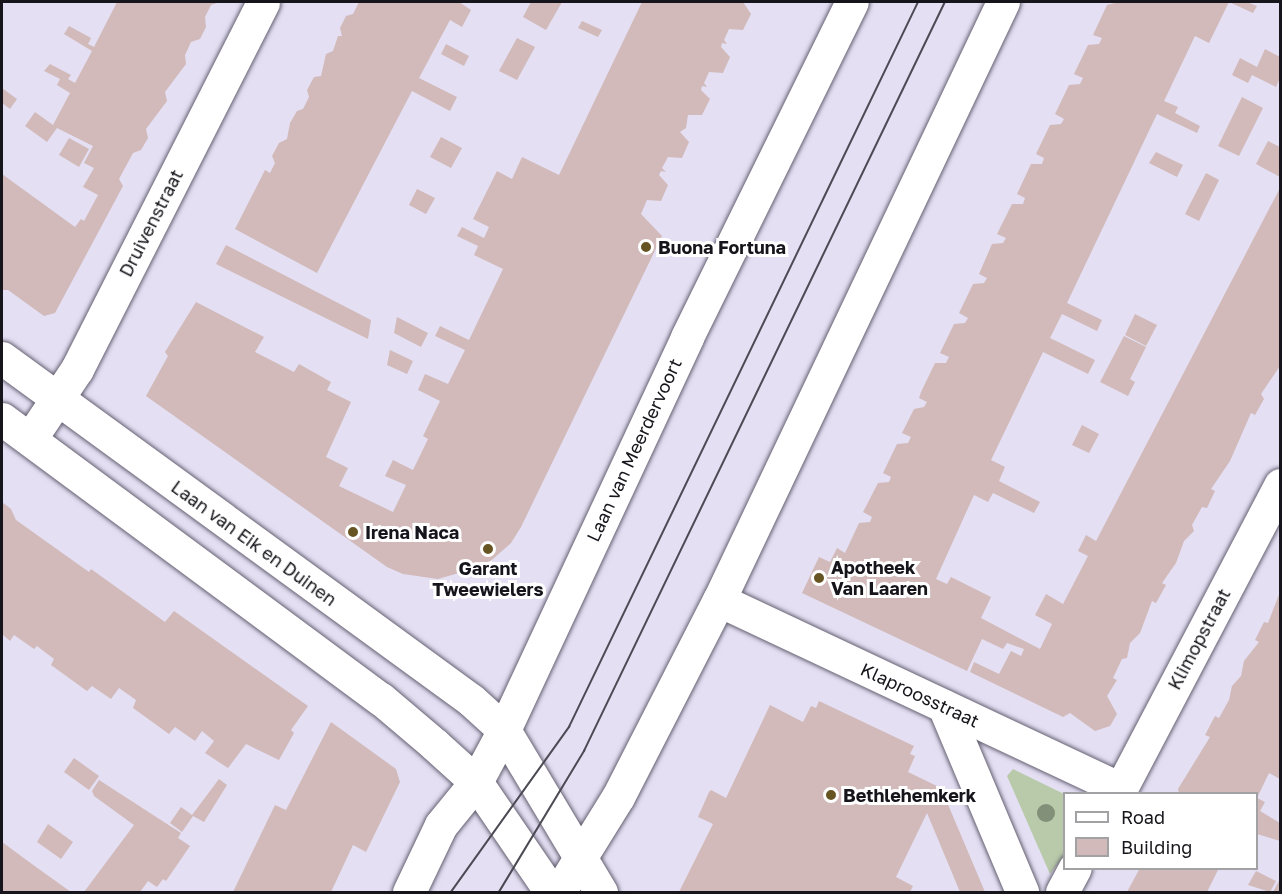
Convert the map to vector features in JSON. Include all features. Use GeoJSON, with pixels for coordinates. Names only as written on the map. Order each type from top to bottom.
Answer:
{"type":"FeatureCollection","features":[{"type":"Feature","properties":{"kind":"street","name":"Druivenstraat"},"geometry":{"type":"LineString","coordinates":[[30,439],[59,399],[263,2]]}},
{"type":"Feature","properties":{"kind":"street","name":"Laan van Meerdervoort"},"geometry":{"type":"LineString","coordinates":[[409,892],[441,825],[476,782],[504,730],[687,337],[852,2]]}},
{"type":"Feature","properties":{"kind":"street"},"geometry":{"type":"LineString","coordinates":[[559,892],[618,797],[719,600],[1003,2]]}},
{"type":"Feature","properties":{"kind":"street","name":"Laan van Eik en Duinen"},"geometry":{"type":"LineString","coordinates":[[2,358],[471,700],[504,730],[601,892]]}},
{"type":"Feature","properties":{"kind":"street"},"geometry":{"type":"LineString","coordinates":[[2,419],[381,699],[476,782],[550,892]]}},
{"type":"Feature","properties":{"kind":"street","name":"Klimopstraat"},"geometry":{"type":"LineString","coordinates":[[1119,791],[1281,484]]}},
{"type":"Feature","properties":{"kind":"street","name":"Klaproosstraat"},"geometry":{"type":"LineString","coordinates":[[719,600],[1119,791]]}},
{"type":"Feature","properties":{"kind":"street"},"geometry":{"type":"LineString","coordinates":[[944,706],[1022,892]]}},
{"type":"Feature","properties":{"kind":"street"},"geometry":{"type":"LineString","coordinates":[[1062,892],[1074,870]]}},
{"type":"Feature","properties":{"kind":"green space"},"geometry":{"type":"Polygon","coordinates":[[[1013,769],[1063,794],[1063,857],[1050,874],[1007,776],[1013,769]]]}},
{"type":"Feature","properties":{"kind":"building"},"geometry":{"type":"Polygon","coordinates":[[[117,2],[220,2],[211,5],[205,17],[206,27],[200,39],[191,42],[185,55],[186,64],[165,92],[167,101],[146,129],[148,138],[141,150],[133,153],[119,179],[123,186],[55,313],[44,316],[8,290],[2,290],[2,174],[75,227],[81,219],[84,221],[98,195],[83,187],[94,168],[84,163],[93,146],[57,128],[47,142],[25,126],[35,112],[53,125],[70,93],[57,85],[60,79],[44,71],[50,64],[71,75],[68,79],[75,83],[92,51],[64,34],[69,26],[91,38],[88,44],[94,47],[117,2]]]}},
{"type":"Feature","properties":{"kind":"building"},"geometry":{"type":"Polygon","coordinates":[[[359,2],[459,2],[471,10],[462,27],[450,20],[419,78],[457,97],[450,111],[412,91],[317,273],[235,229],[265,170],[270,173],[275,163],[272,156],[279,143],[287,139],[290,123],[297,111],[303,109],[309,97],[307,90],[314,77],[321,76],[326,54],[333,51],[338,36],[342,36],[340,28],[346,16],[353,14],[359,2]]]}},
{"type":"Feature","properties":{"kind":"building"},"geometry":{"type":"Polygon","coordinates":[[[531,2],[562,2],[546,30],[523,17],[531,2]]]}},
{"type":"Feature","properties":{"kind":"building"},"geometry":{"type":"Polygon","coordinates":[[[642,2],[743,2],[751,14],[743,30],[729,29],[724,40],[727,44],[722,43],[721,47],[730,57],[723,73],[709,72],[704,83],[707,87],[702,86],[701,90],[710,99],[702,115],[688,115],[686,128],[680,132],[689,142],[682,158],[668,157],[662,168],[666,172],[661,171],[659,175],[668,185],[661,201],[647,200],[641,214],[662,236],[521,527],[511,543],[486,565],[438,579],[403,574],[387,567],[146,396],[168,356],[165,352],[196,302],[264,337],[255,352],[294,372],[299,364],[331,382],[327,390],[351,402],[326,457],[348,468],[339,486],[393,512],[406,485],[385,476],[393,460],[413,470],[428,439],[423,436],[440,401],[418,390],[425,374],[448,384],[465,350],[435,336],[440,326],[469,340],[503,269],[474,255],[478,246],[457,236],[462,227],[484,238],[489,227],[473,219],[497,171],[512,179],[522,157],[559,175],[642,2]]]}},
{"type":"Feature","properties":{"kind":"building"},"geometry":{"type":"Polygon","coordinates":[[[1119,2],[1229,2],[1209,43],[1195,36],[1164,101],[1178,107],[1175,113],[1200,126],[1197,133],[1157,114],[1067,303],[1102,320],[1097,331],[1062,314],[1050,338],[1095,360],[1088,374],[1043,352],[991,460],[1005,467],[999,481],[1040,502],[1034,513],[993,493],[988,502],[974,495],[936,579],[947,584],[951,577],[991,597],[981,618],[1040,649],[1052,624],[1035,615],[1046,594],[1063,604],[1088,556],[1078,551],[1086,535],[1096,541],[1280,188],[1280,366],[1261,394],[1264,399],[1255,415],[1251,413],[1230,461],[1211,489],[1215,491],[1207,508],[1202,507],[1192,525],[1194,531],[1184,541],[1176,563],[1162,583],[1166,585],[1156,603],[1152,601],[1140,633],[1130,643],[1127,658],[1122,659],[1113,678],[1117,680],[1107,696],[1117,714],[1110,726],[1095,731],[1070,713],[1063,717],[970,672],[974,662],[999,674],[1011,651],[1021,656],[1024,649],[1007,643],[1003,649],[982,639],[967,671],[802,593],[819,557],[830,562],[837,548],[845,553],[859,523],[870,522],[872,517],[863,512],[878,483],[889,482],[891,477],[883,473],[897,444],[908,443],[911,437],[902,433],[914,409],[924,407],[927,402],[919,398],[921,392],[935,363],[946,363],[949,357],[940,353],[954,324],[965,323],[968,318],[959,313],[973,284],[984,283],[987,278],[979,274],[992,244],[1003,243],[1006,238],[997,234],[1012,204],[1023,204],[1025,198],[1017,194],[1031,164],[1042,164],[1044,158],[1036,154],[1050,125],[1061,124],[1064,119],[1055,114],[1069,85],[1080,84],[1083,78],[1074,74],[1088,45],[1099,44],[1102,38],[1093,35],[1107,5],[1119,2]]]}},
{"type":"Feature","properties":{"kind":"building"},"geometry":{"type":"Polygon","coordinates":[[[1229,2],[1247,2],[1257,6],[1253,13],[1229,2]]]}},
{"type":"Feature","properties":{"kind":"building"},"geometry":{"type":"Polygon","coordinates":[[[582,21],[602,30],[598,37],[578,28],[582,21]]]}},
{"type":"Feature","properties":{"kind":"building"},"geometry":{"type":"Polygon","coordinates":[[[517,38],[535,47],[517,80],[499,71],[517,38]]]}},
{"type":"Feature","properties":{"kind":"building"},"geometry":{"type":"Polygon","coordinates":[[[446,44],[469,56],[464,66],[441,54],[446,44]]]}},
{"type":"Feature","properties":{"kind":"building"},"geometry":{"type":"Polygon","coordinates":[[[1265,49],[1280,57],[1280,78],[1276,87],[1252,75],[1248,83],[1232,75],[1240,58],[1257,67],[1265,49]]]}},
{"type":"Feature","properties":{"kind":"building"},"geometry":{"type":"Polygon","coordinates":[[[2,88],[17,99],[10,109],[2,103],[2,88]]]}},
{"type":"Feature","properties":{"kind":"building"},"geometry":{"type":"Polygon","coordinates":[[[1242,97],[1263,108],[1239,156],[1218,146],[1242,97]]]}},
{"type":"Feature","properties":{"kind":"building"},"geometry":{"type":"Polygon","coordinates":[[[441,137],[462,148],[451,168],[430,157],[441,137]]]}},
{"type":"Feature","properties":{"kind":"building"},"geometry":{"type":"Polygon","coordinates":[[[69,138],[89,149],[79,167],[59,155],[69,138]]]}},
{"type":"Feature","properties":{"kind":"building"},"geometry":{"type":"Polygon","coordinates":[[[1268,141],[1280,147],[1280,177],[1256,164],[1268,141]]]}},
{"type":"Feature","properties":{"kind":"building"},"geometry":{"type":"Polygon","coordinates":[[[1156,152],[1183,165],[1177,177],[1149,163],[1156,152]]]}},
{"type":"Feature","properties":{"kind":"building"},"geometry":{"type":"Polygon","coordinates":[[[1206,173],[1219,180],[1199,221],[1185,214],[1206,173]]]}},
{"type":"Feature","properties":{"kind":"building"},"geometry":{"type":"Polygon","coordinates":[[[417,189],[435,198],[426,214],[409,205],[417,189]]]}},
{"type":"Feature","properties":{"kind":"building"},"geometry":{"type":"Polygon","coordinates":[[[226,245],[371,320],[368,339],[216,264],[226,245]]]}},
{"type":"Feature","properties":{"kind":"building"},"geometry":{"type":"Polygon","coordinates":[[[1135,314],[1157,325],[1146,346],[1125,335],[1135,314]]]}},
{"type":"Feature","properties":{"kind":"building"},"geometry":{"type":"Polygon","coordinates":[[[397,317],[428,333],[421,347],[394,333],[397,317]]]}},
{"type":"Feature","properties":{"kind":"building"},"geometry":{"type":"Polygon","coordinates":[[[1124,336],[1146,347],[1130,379],[1135,382],[1128,396],[1100,382],[1124,336]]]}},
{"type":"Feature","properties":{"kind":"building"},"geometry":{"type":"Polygon","coordinates":[[[390,350],[413,361],[407,374],[387,365],[390,350]]]}},
{"type":"Feature","properties":{"kind":"building"},"geometry":{"type":"Polygon","coordinates":[[[1082,425],[1099,434],[1089,453],[1072,445],[1082,425]]]}},
{"type":"Feature","properties":{"kind":"building"},"geometry":{"type":"Polygon","coordinates":[[[2,502],[11,509],[16,520],[89,572],[91,569],[165,622],[174,611],[308,706],[291,730],[294,733],[279,760],[246,744],[228,768],[205,753],[214,741],[202,731],[195,741],[175,727],[169,734],[133,708],[136,700],[119,688],[111,699],[92,686],[87,691],[51,665],[54,659],[37,646],[34,649],[14,635],[10,641],[2,634],[2,502]]]}},
{"type":"Feature","properties":{"kind":"building"},"geometry":{"type":"Polygon","coordinates":[[[1280,592],[1280,779],[1269,773],[1258,796],[1258,792],[1179,792],[1178,789],[1210,737],[1205,735],[1215,716],[1219,718],[1229,700],[1232,686],[1241,676],[1244,661],[1259,642],[1255,640],[1264,622],[1268,623],[1280,592]]]}},
{"type":"Feature","properties":{"kind":"building","name":"Bethlehemkerk"},"geometry":{"type":"Polygon","coordinates":[[[819,701],[914,746],[910,754],[915,756],[908,772],[941,788],[985,892],[960,892],[927,813],[896,877],[913,886],[910,892],[679,892],[713,824],[698,817],[709,792],[711,790],[726,798],[770,705],[803,722],[811,706],[816,708],[819,701]]]}},
{"type":"Feature","properties":{"kind":"building"},"geometry":{"type":"Polygon","coordinates":[[[331,722],[396,769],[400,782],[366,852],[353,845],[331,892],[233,892],[275,805],[286,810],[331,722]]]}},
{"type":"Feature","properties":{"kind":"building"},"geometry":{"type":"Polygon","coordinates":[[[74,758],[99,776],[89,790],[64,772],[74,758]]]}},
{"type":"Feature","properties":{"kind":"building"},"geometry":{"type":"Polygon","coordinates":[[[219,779],[227,785],[204,822],[193,816],[182,832],[170,823],[181,807],[192,815],[219,779]]]}},
{"type":"Feature","properties":{"kind":"building"},"geometry":{"type":"Polygon","coordinates":[[[99,780],[181,833],[178,838],[190,846],[166,881],[163,879],[157,887],[148,881],[140,892],[84,892],[134,825],[94,796],[92,791],[99,780]]]}},
{"type":"Feature","properties":{"kind":"building"},"geometry":{"type":"Polygon","coordinates":[[[1258,798],[1265,802],[1260,811],[1280,823],[1280,841],[1258,834],[1258,798]]]}},
{"type":"Feature","properties":{"kind":"building"},"geometry":{"type":"Polygon","coordinates":[[[48,824],[73,842],[61,859],[37,842],[48,824]]]}},
{"type":"Feature","properties":{"kind":"building"},"geometry":{"type":"Polygon","coordinates":[[[2,842],[36,867],[71,892],[2,892],[2,842]]]}},
{"type":"Feature","properties":{"kind":"building"},"geometry":{"type":"Polygon","coordinates":[[[1139,870],[1218,870],[1207,892],[1127,892],[1139,870]]]}},
{"type":"Feature","properties":{"kind":"building"},"geometry":{"type":"Polygon","coordinates":[[[1256,871],[1276,881],[1270,892],[1248,885],[1256,871]]]}},
{"type":"Feature","properties":{"kind":"building"},"geometry":{"type":"Polygon","coordinates":[[[1280,879],[1280,892],[1273,892],[1280,879]]]}},
{"type":"Feature","properties":{"kind":"tram line"},"geometry":{"type":"LineString","coordinates":[[451,892],[569,727],[918,2]]}},
{"type":"Feature","properties":{"kind":"tram line"},"geometry":{"type":"LineString","coordinates":[[499,892],[584,751],[945,2]]}},
{"type":"Feature","properties":{"kind":"place","name":"Buona Fortuna"},"geometry":{"type":"Point","coordinates":[646,247]}},
{"type":"Feature","properties":{"kind":"place","name":"Irena Naca"},"geometry":{"type":"Point","coordinates":[353,532]}},
{"type":"Feature","properties":{"kind":"place","name":"Garant Tweewielers"},"geometry":{"type":"Point","coordinates":[488,549]}},
{"type":"Feature","properties":{"kind":"place","name":"Apotheek Van Laaren"},"geometry":{"type":"Point","coordinates":[819,578]}},
{"type":"Feature","properties":{"kind":"place","name":"Bethlehemkerk"},"geometry":{"type":"Point","coordinates":[831,795]}}]}
